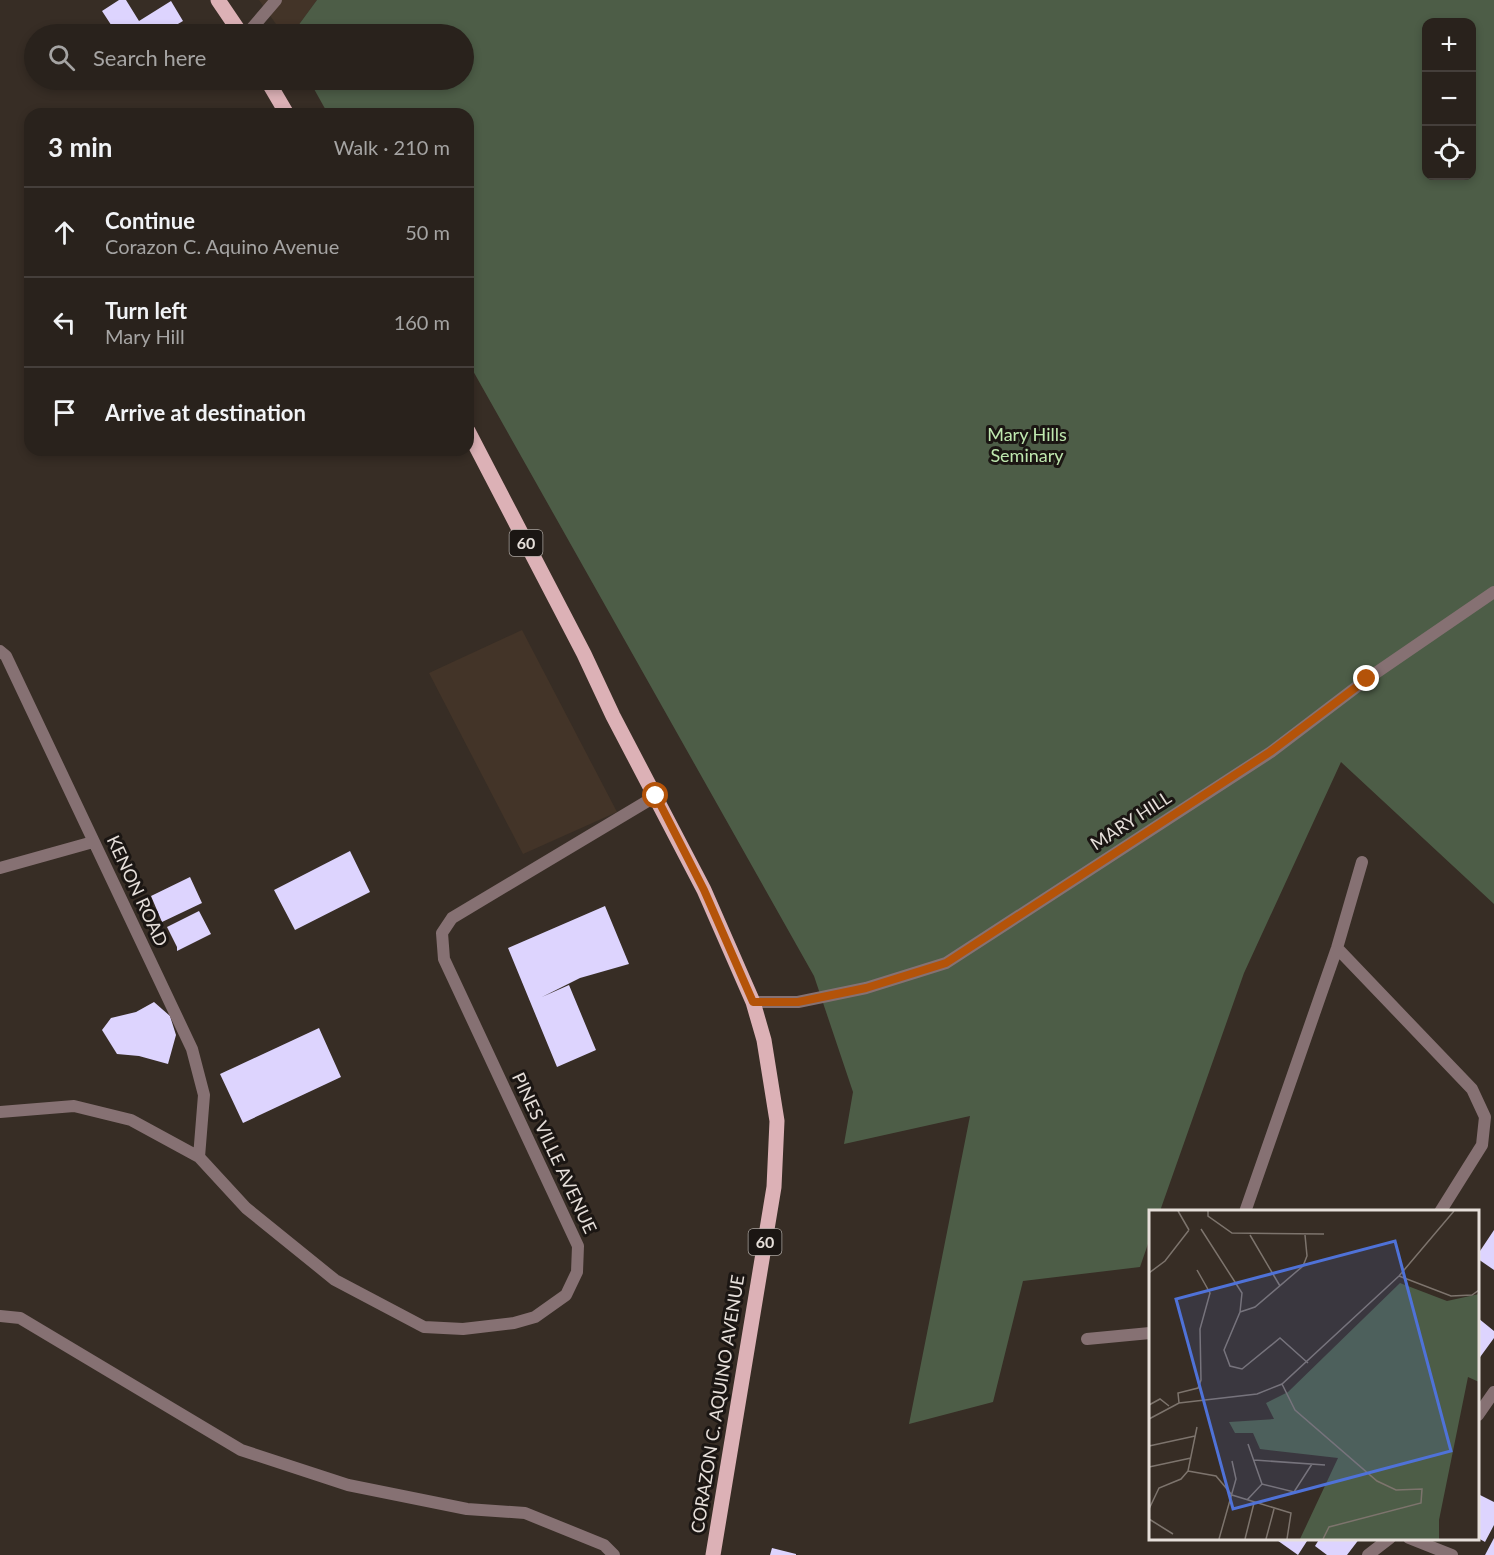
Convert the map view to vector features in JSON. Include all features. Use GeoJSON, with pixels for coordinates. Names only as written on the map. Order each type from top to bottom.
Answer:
{"type":"FeatureCollection","features":[{"type":"Feature","properties":{"kind":"main road"},"geometry":{"type":"LineString","coordinates":[[218,0],[234,24]]}},
{"type":"Feature","properties":{"kind":"main road"},"geometry":{"type":"LineString","coordinates":[[273,90],[283,108]]}},
{"type":"Feature","properties":{"kind":"main road","name":"CORAZON C. AQUINO AVENUE"},"geometry":{"type":"LineString","coordinates":[[474,443],[584,654],[613,717],[704,890],[753,1002],[764,1040],[777,1121],[774,1187],[713,1555]]}},
{"type":"Feature","properties":{"kind":"street"},"geometry":{"type":"LineString","coordinates":[[256,24],[276,0]]}},
{"type":"Feature","properties":{"kind":"street","name":"MARY HILL"},"geometry":{"type":"LineString","coordinates":[[753,1002],[798,1002],[866,988],[946,963],[1270,752],[1367,679],[1494,592]]}},
{"type":"Feature","properties":{"kind":"street","name":"KENON ROAD"},"geometry":{"type":"LineString","coordinates":[[0,651],[6,656],[192,1049],[204,1095],[198,1157]]}},
{"type":"Feature","properties":{"kind":"street","name":"PINES VILLE AVENUE"},"geometry":{"type":"LineString","coordinates":[[0,1112],[74,1106],[131,1120],[198,1157],[246,1208],[335,1280],[424,1327],[463,1329],[514,1323],[535,1317],[566,1295],[577,1272],[578,1246],[444,959],[442,933],[452,918],[656,796]]}},
{"type":"Feature","properties":{"kind":"street"},"geometry":{"type":"LineString","coordinates":[[0,868],[93,842]]}},
{"type":"Feature","properties":{"kind":"street"},"geometry":{"type":"LineString","coordinates":[[1246,1210],[1337,948],[1362,862]]}},
{"type":"Feature","properties":{"kind":"street"},"geometry":{"type":"LineString","coordinates":[[1337,948],[1472,1089],[1485,1117],[1482,1145],[1441,1210]]}},
{"type":"Feature","properties":{"kind":"street"},"geometry":{"type":"LineString","coordinates":[[0,1316],[20,1318],[241,1450],[348,1485],[467,1509],[525,1513],[604,1545],[614,1555]]}},
{"type":"Feature","properties":{"kind":"street"},"geometry":{"type":"LineString","coordinates":[[1087,1339],[1149,1333]]}},
{"type":"Feature","properties":{"kind":"street"},"geometry":{"type":"LineString","coordinates":[[1479,1414],[1492,1400]]}},
{"type":"Feature","properties":{"kind":"street"},"geometry":{"type":"LineString","coordinates":[[1368,1555],[1389,1540]]}},
{"type":"Feature","properties":{"kind":"street"},"geometry":{"type":"LineString","coordinates":[[1412,1540],[1452,1555]]}},
{"type":"Feature","properties":{"kind":"shaded area"},"geometry":{"type":"Polygon","coordinates":[[[259,0],[317,0],[299,24],[276,24],[259,0]]]}},
{"type":"Feature","properties":{"kind":"shaded area"},"geometry":{"type":"Polygon","coordinates":[[[522,630],[617,812],[523,854],[429,673],[522,630]]]}},
{"type":"Feature","properties":{"kind":"green space","name":"Mary Hills Seminary"},"geometry":{"type":"Polygon","coordinates":[[[317,0],[1494,0],[1494,904],[1341,762],[1244,973],[1160,1210],[1149,1210],[1149,1241],[1140,1267],[1023,1281],[993,1402],[909,1424],[970,1116],[844,1144],[853,1092],[814,976],[474,373],[474,108],[325,108],[315,90],[474,90],[474,24],[299,24],[317,0]]]}},
{"type":"Feature","properties":{"kind":"building"},"geometry":{"type":"Polygon","coordinates":[[[119,0],[126,0],[139,21],[171,1],[183,21],[178,24],[110,24],[102,11],[119,0]]]}},
{"type":"Feature","properties":{"kind":"building"},"geometry":{"type":"Polygon","coordinates":[[[350,851],[370,892],[295,930],[274,890],[350,851]]]}},
{"type":"Feature","properties":{"kind":"building"},"geometry":{"type":"Polygon","coordinates":[[[190,877],[202,903],[162,922],[151,896],[190,877]]]}},
{"type":"Feature","properties":{"kind":"building"},"geometry":{"type":"Polygon","coordinates":[[[605,906],[629,964],[580,978],[542,997],[569,985],[596,1050],[557,1067],[508,948],[605,906]]]}},
{"type":"Feature","properties":{"kind":"building"},"geometry":{"type":"Polygon","coordinates":[[[199,911],[211,934],[177,951],[167,927],[199,911]]]}},
{"type":"Feature","properties":{"kind":"building"},"geometry":{"type":"Polygon","coordinates":[[[154,1002],[170,1016],[176,1035],[168,1064],[139,1056],[117,1054],[102,1030],[111,1018],[136,1012],[154,1002]]]}},
{"type":"Feature","properties":{"kind":"building"},"geometry":{"type":"Polygon","coordinates":[[[319,1028],[341,1077],[243,1123],[220,1074],[319,1028]]]}},
{"type":"Feature","properties":{"kind":"building"},"geometry":{"type":"Polygon","coordinates":[[[1494,1230],[1494,1270],[1479,1260],[1479,1252],[1494,1230]]]}},
{"type":"Feature","properties":{"kind":"building"},"geometry":{"type":"Polygon","coordinates":[[[1479,1319],[1494,1331],[1494,1338],[1479,1359],[1479,1319]]]}},
{"type":"Feature","properties":{"kind":"building"},"geometry":{"type":"Polygon","coordinates":[[[1479,1494],[1494,1502],[1494,1525],[1485,1542],[1479,1539],[1479,1494]]]}},
{"type":"Feature","properties":{"kind":"building"},"geometry":{"type":"Polygon","coordinates":[[[1494,1538],[1494,1555],[1485,1555],[1494,1538]]]}},
{"type":"Feature","properties":{"kind":"building"},"geometry":{"type":"Polygon","coordinates":[[[1277,1540],[1308,1540],[1298,1555],[1277,1540]]]}},
{"type":"Feature","properties":{"kind":"building"},"geometry":{"type":"Polygon","coordinates":[[[1319,1540],[1358,1540],[1347,1555],[1327,1555],[1315,1546],[1319,1540]]]}},
{"type":"Feature","properties":{"kind":"building"},"geometry":{"type":"Polygon","coordinates":[[[772,1548],[796,1554],[796,1555],[770,1555],[772,1548]]]}},
{"type":"Feature","properties":{"kind":"route"},"geometry":{"type":"LineString","coordinates":[[656,796],[704,890],[753,1002],[798,1002],[866,988],[946,963],[1270,752],[1367,679]]}}]}
